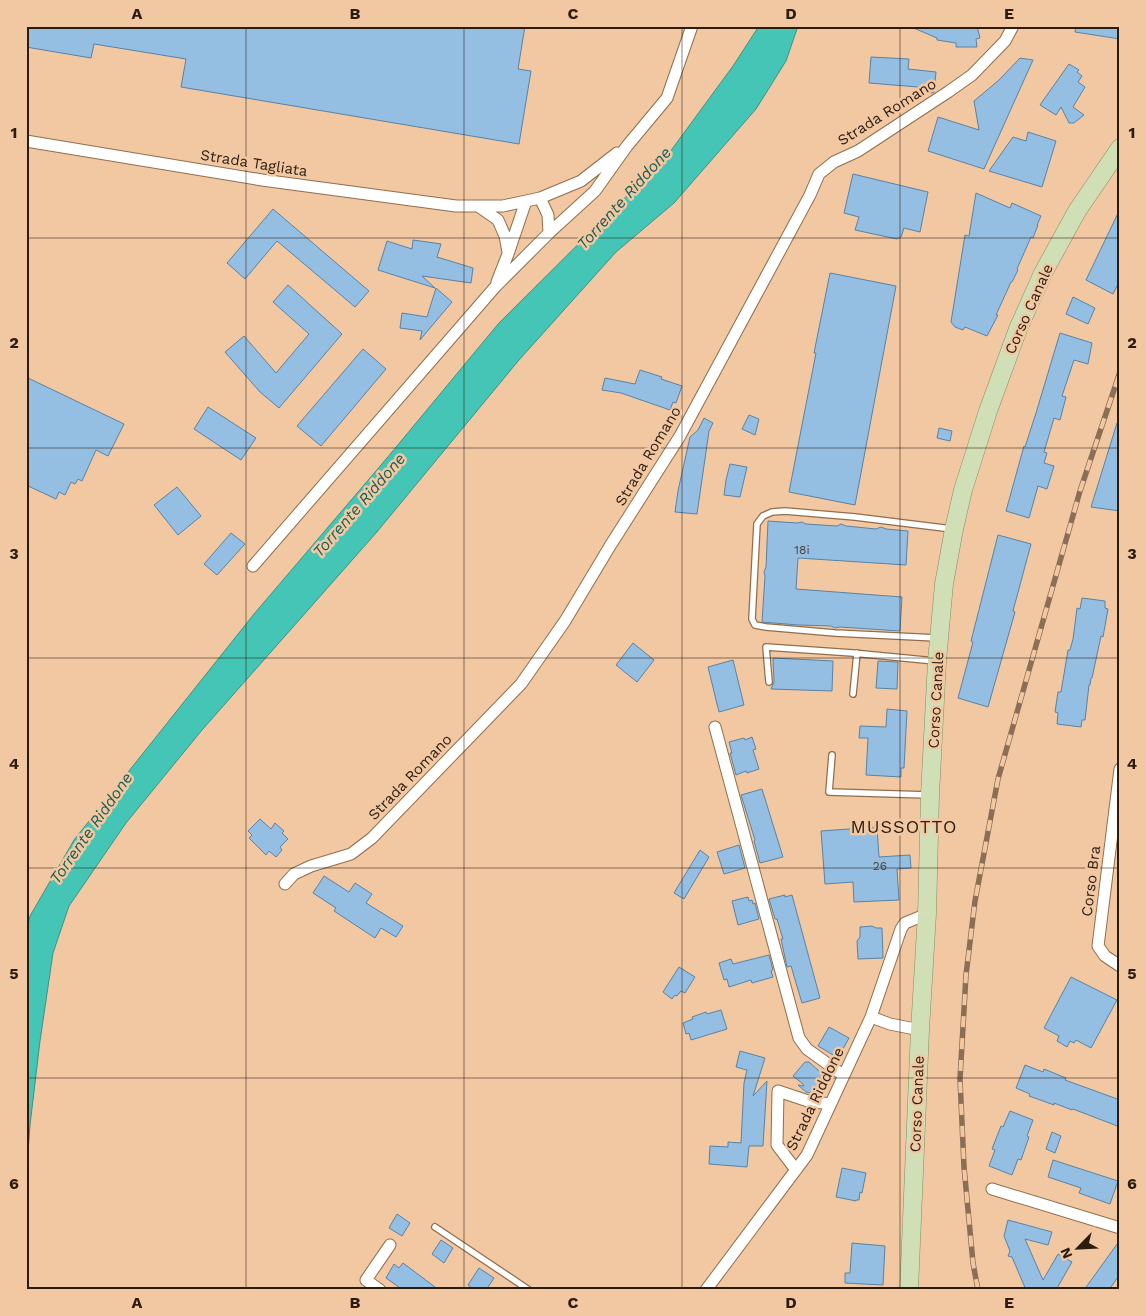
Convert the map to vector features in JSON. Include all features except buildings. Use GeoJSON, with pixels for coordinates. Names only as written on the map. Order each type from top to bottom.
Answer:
{"type":"FeatureCollection","features":[{"type":"Feature","properties":{"kind":"main road","name":"Corso Canale"},"geometry":{"type":"LineString","coordinates":[[909,1290],[937,661],[944,584],[954,529],[963,490],[1018,329],[1043,274],[1077,211],[1120,148]]}},
{"type":"Feature","properties":{"kind":"street","name":"Strada Tagliata"},"geometry":{"type":"LineString","coordinates":[[253,566],[496,286],[549,233],[595,191],[627,146],[667,98],[692,26]]}},
{"type":"Feature","properties":{"kind":"street","name":"Strada Romano"},"geometry":{"type":"LineString","coordinates":[[285,884],[294,874],[311,866],[351,854],[372,838],[521,684],[565,621],[680,436],[810,195],[819,174],[834,162],[858,151],[972,75],[1005,41],[1013,26]]}},
{"type":"Feature","properties":{"kind":"street","name":"Strada Tagliata"},"geometry":{"type":"LineString","coordinates":[[26,141],[262,180],[456,206],[503,206],[540,198],[581,181],[627,146]]}},
{"type":"Feature","properties":{"kind":"street"},"geometry":{"type":"LineString","coordinates":[[540,198],[548,215],[549,233]]}},
{"type":"Feature","properties":{"kind":"street","name":"Strada Tagliata"},"geometry":{"type":"LineString","coordinates":[[496,286],[526,201]]}},
{"type":"Feature","properties":{"kind":"street"},"geometry":{"type":"LineString","coordinates":[[478,206],[498,220],[505,236],[508,254]]}},
{"type":"Feature","properties":{"kind":"street"},"geometry":{"type":"LineString","coordinates":[[715,727],[799,1038],[807,1049],[843,1075]]}},
{"type":"Feature","properties":{"kind":"street","name":"Corso Bra"},"geometry":{"type":"LineString","coordinates":[[1120,769],[1098,946],[1105,956],[1120,966]]}},
{"type":"Feature","properties":{"kind":"street","name":"Strada Riddone"},"geometry":{"type":"LineString","coordinates":[[706,1290],[807,1155],[871,1017],[901,929],[905,923],[926,914]]}},
{"type":"Feature","properties":{"kind":"street"},"geometry":{"type":"LineString","coordinates":[[871,1017],[890,1024],[920,1030]]}},
{"type":"Feature","properties":{"kind":"street"},"geometry":{"type":"LineString","coordinates":[[796,1170],[777,1145],[778,1091],[808,1102],[830,1104]]}},
{"type":"Feature","properties":{"kind":"street"},"geometry":{"type":"LineString","coordinates":[[992,1189],[1120,1228]]}},
{"type":"Feature","properties":{"kind":"street"},"geometry":{"type":"LineString","coordinates":[[380,1290],[366,1280],[390,1245]]}},
{"type":"Feature","properties":{"kind":"lane"},"geometry":{"type":"LineString","coordinates":[[939,638],[835,633],[755,625],[752,620],[757,524],[763,516],[772,512],[785,511],[954,529]]}},
{"type":"Feature","properties":{"kind":"lane"},"geometry":{"type":"LineString","coordinates":[[769,682],[766,647],[937,661]]}},
{"type":"Feature","properties":{"kind":"lane"},"geometry":{"type":"LineString","coordinates":[[853,694],[857,653]]}},
{"type":"Feature","properties":{"kind":"lane"},"geometry":{"type":"LineString","coordinates":[[832,755],[829,792],[930,795]]}},
{"type":"Feature","properties":{"kind":"lane"},"geometry":{"type":"LineString","coordinates":[[435,1227],[529,1290]]}},
{"type":"Feature","properties":{"kind":"water","name":"Torrente Riddone"},"geometry":{"type":"Polygon","coordinates":[[[759,26],[798,26],[786,61],[756,109],[674,203],[616,252],[519,360],[376,533],[202,730],[126,823],[69,906],[53,953],[30,1125],[26,1180],[26,934],[30,916],[74,840],[254,614],[499,323],[667,156],[733,66],[759,26]]]}},
{"type":"Feature","properties":{"kind":"railway"},"geometry":{"type":"LineString","coordinates":[[978,1290],[973,1263],[964,1167],[960,1079],[966,975],[975,901],[998,779],[1080,491],[1120,372]]}},
{"type":"Feature","properties":{"kind":"district","name":"MUSSOTTO"},"geometry":{"type":"Point","coordinates":[904,826]}}]}
